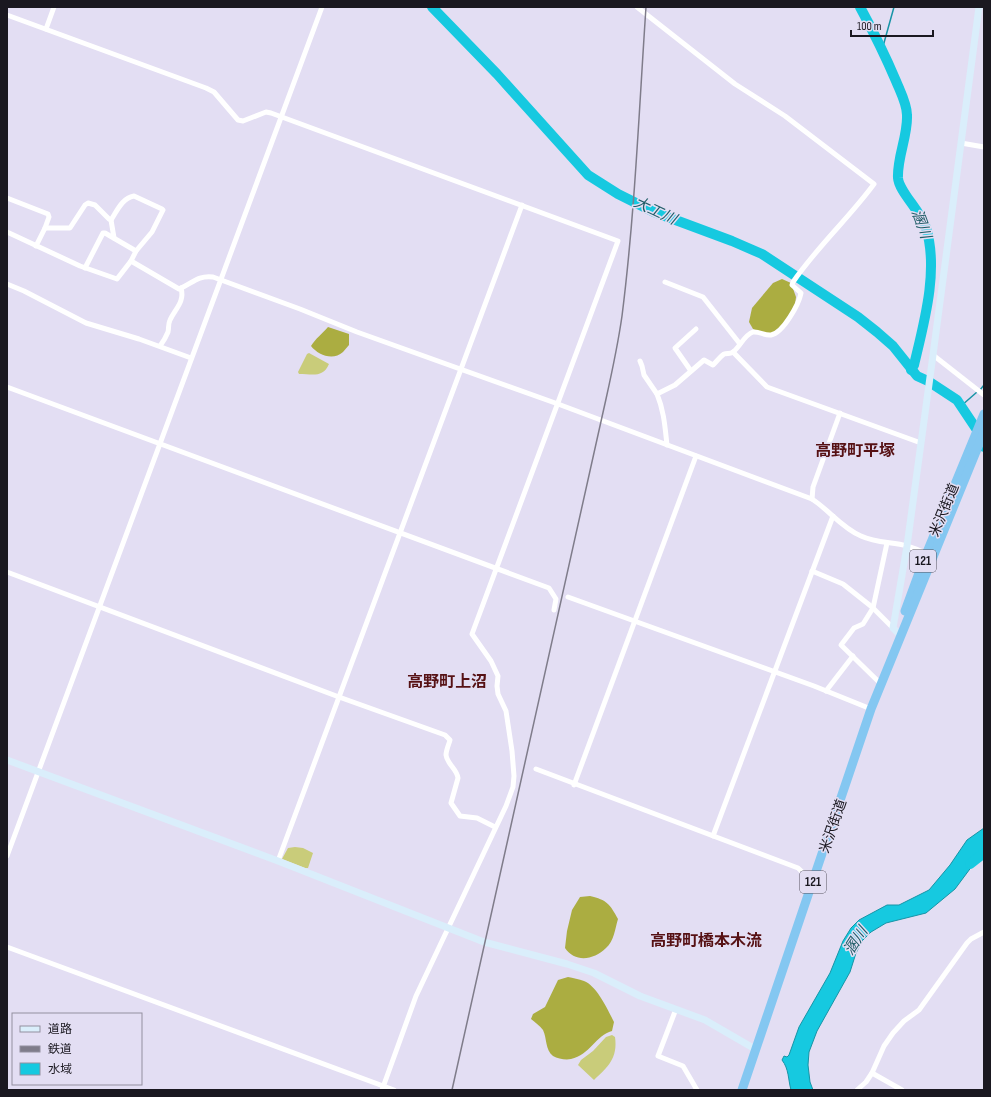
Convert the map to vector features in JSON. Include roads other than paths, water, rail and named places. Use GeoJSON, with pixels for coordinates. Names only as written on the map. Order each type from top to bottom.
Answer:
{"type":"FeatureCollection","features":[{"type":"Feature","properties":{"kind":"highway","name":"米沢街道"},"geometry":{"type":"LineString","coordinates":[[742,1090],[872,709],[886,675],[898,632],[972,451],[984,414]]}},
{"type":"Feature","properties":{"kind":"highway","name":"米沢街道"},"geometry":{"type":"LineString","coordinates":[[972,451],[984,432]]}},
{"type":"Feature","properties":{"kind":"street"},"geometry":{"type":"LineString","coordinates":[[46,29],[54,7]]}},
{"type":"Feature","properties":{"kind":"street"},"geometry":{"type":"LineString","coordinates":[[7,856],[322,7]]}},
{"type":"Feature","properties":{"kind":"street"},"geometry":{"type":"LineString","coordinates":[[637,7],[734,84],[785,116],[874,184],[850,215],[803,268],[793,282],[792,285],[801,293],[799,300],[795,309],[776,333],[770,335],[752,332],[733,352],[724,354],[713,365],[704,360],[675,385],[657,394]]}},
{"type":"Feature","properties":{"kind":"street"},"geometry":{"type":"LineString","coordinates":[[898,632],[907,546],[979,7]]}},
{"type":"Feature","properties":{"kind":"street"},"geometry":{"type":"LineString","coordinates":[[7,15],[213,91],[238,120],[243,122],[266,112],[618,240],[472,634],[491,661],[498,676],[498,694],[506,711],[512,751],[514,776],[513,787],[506,806],[416,996],[382,1088]]}},
{"type":"Feature","properties":{"kind":"street"},"geometry":{"type":"LineString","coordinates":[[961,143],[984,147]]}},
{"type":"Feature","properties":{"kind":"street"},"geometry":{"type":"LineString","coordinates":[[7,232],[85,268],[117,279],[131,261],[136,251],[152,232],[163,210],[162,208],[134,196],[130,197],[121,205],[111,220]]}},
{"type":"Feature","properties":{"kind":"street"},"geometry":{"type":"LineString","coordinates":[[7,198],[48,214],[49,217],[45,228],[36,246]]}},
{"type":"Feature","properties":{"kind":"street"},"geometry":{"type":"LineString","coordinates":[[45,228],[70,228],[85,205],[88,203],[95,205],[111,220],[114,238]]}},
{"type":"Feature","properties":{"kind":"street"},"geometry":{"type":"LineString","coordinates":[[278,861],[522,205]]}},
{"type":"Feature","properties":{"kind":"street"},"geometry":{"type":"LineString","coordinates":[[85,268],[103,233],[136,251]]}},
{"type":"Feature","properties":{"kind":"street"},"geometry":{"type":"LineString","coordinates":[[131,261],[179,289],[191,281],[201,277],[213,277],[300,309],[357,332],[558,404],[812,499],[852,532],[870,540],[907,546],[930,555]]}},
{"type":"Feature","properties":{"kind":"street"},"geometry":{"type":"LineString","coordinates":[[665,282],[703,297],[740,344]]}},
{"type":"Feature","properties":{"kind":"street"},"geometry":{"type":"LineString","coordinates":[[7,284],[24,291],[86,323],[139,339],[192,358]]}},
{"type":"Feature","properties":{"kind":"street"},"geometry":{"type":"LineString","coordinates":[[160,346],[168,332],[169,321],[179,307],[183,293],[181,288]]}},
{"type":"Feature","properties":{"kind":"street"},"geometry":{"type":"LineString","coordinates":[[691,371],[675,348],[696,329]]}},
{"type":"Feature","properties":{"kind":"street"},"geometry":{"type":"LineString","coordinates":[[733,352],[767,386],[921,443]]}},
{"type":"Feature","properties":{"kind":"street"},"geometry":{"type":"LineString","coordinates":[[933,355],[984,395]]}},
{"type":"Feature","properties":{"kind":"street"},"geometry":{"type":"LineString","coordinates":[[640,361],[644,375],[657,394],[662,405],[667,445]]}},
{"type":"Feature","properties":{"kind":"street"},"geometry":{"type":"LineString","coordinates":[[7,387],[549,588],[556,599],[554,610]]}},
{"type":"Feature","properties":{"kind":"street"},"geometry":{"type":"LineString","coordinates":[[812,499],[813,487],[840,413]]}},
{"type":"Feature","properties":{"kind":"street"},"geometry":{"type":"LineString","coordinates":[[574,785],[696,456]]}},
{"type":"Feature","properties":{"kind":"street"},"geometry":{"type":"LineString","coordinates":[[713,836],[833,516]]}},
{"type":"Feature","properties":{"kind":"street"},"geometry":{"type":"LineString","coordinates":[[882,685],[841,645],[854,628],[863,624],[873,608],[887,543]]}},
{"type":"Feature","properties":{"kind":"street"},"geometry":{"type":"LineString","coordinates":[[812,571],[843,584],[873,608],[898,632]]}},
{"type":"Feature","properties":{"kind":"street"},"geometry":{"type":"LineString","coordinates":[[7,572],[339,697],[445,735],[450,740],[446,754],[447,760],[458,774],[451,802],[460,816],[477,818],[495,827]]}},
{"type":"Feature","properties":{"kind":"street"},"geometry":{"type":"LineString","coordinates":[[568,597],[872,709]]}},
{"type":"Feature","properties":{"kind":"street"},"geometry":{"type":"LineString","coordinates":[[826,691],[853,656]]}},
{"type":"Feature","properties":{"kind":"street"},"geometry":{"type":"LineString","coordinates":[[7,760],[278,861],[484,942],[567,964],[594,973],[640,996],[705,1020],[755,1049]]}},
{"type":"Feature","properties":{"kind":"street"},"geometry":{"type":"LineString","coordinates":[[536,770],[798,868],[813,882]]}},
{"type":"Feature","properties":{"kind":"street"},"geometry":{"type":"LineString","coordinates":[[857,1090],[866,1082],[872,1073],[884,1046],[893,1033],[904,1021],[919,1010],[967,943],[984,932]]}},
{"type":"Feature","properties":{"kind":"street"},"geometry":{"type":"LineString","coordinates":[[7,947],[382,1088],[394,1090]]}},
{"type":"Feature","properties":{"kind":"street"},"geometry":{"type":"LineString","coordinates":[[676,1009],[658,1056],[683,1066],[697,1090]]}},
{"type":"Feature","properties":{"kind":"street"},"geometry":{"type":"LineString","coordinates":[[872,1073],[902,1090]]}},
{"type":"Feature","properties":{"kind":"water"},"geometry":{"type":"Polygon","coordinates":[[[984,828],[984,850],[955,889],[926,913],[886,923],[871,932],[862,941],[856,953],[850,972],[817,1031],[809,1052],[808,1065],[810,1082],[813,1090],[791,1090],[787,1071],[782,1060],[784,1056],[787,1057],[789,1055],[799,1027],[830,973],[843,941],[851,928],[859,920],[887,905],[899,905],[929,890],[950,865],[967,840],[984,828]]]}},
{"type":"Feature","properties":{"kind":"waterway","name":"大工川"},"geometry":{"type":"LineString","coordinates":[[432,7],[497,74],[588,175],[618,194],[654,212],[732,241],[762,254],[858,317],[893,346],[917,376],[928,381],[957,400],[977,430],[984,447]]}},
{"type":"Feature","properties":{"kind":"waterway","name":"溷川"},"geometry":{"type":"LineString","coordinates":[[860,7],[883,52],[905,102],[907,123],[899,162],[898,178],[902,189],[920,215],[926,228],[930,244],[931,279],[929,296],[918,349],[914,365],[911,370]]}},
{"type":"Feature","properties":{"kind":"waterway"},"geometry":{"type":"LineString","coordinates":[[882,50],[894,7]]}},
{"type":"Feature","properties":{"kind":"waterway"},"geometry":{"type":"LineString","coordinates":[[980,390],[984,385]]}},
{"type":"Feature","properties":{"kind":"waterway"},"geometry":{"type":"LineString","coordinates":[[961,406],[977,392]]}},
{"type":"Feature","properties":{"kind":"waterway","name":"溷川"},"geometry":{"type":"LineString","coordinates":[[970,864],[984,853]]}},
{"type":"Feature","properties":{"kind":"railway"},"geometry":{"type":"LineString","coordinates":[[452,1090],[619,337],[633,200],[646,7]]}},
{"type":"Feature","properties":{"kind":"district","name":"高野町平塚"},"geometry":{"type":"Point","coordinates":[855,451]}},
{"type":"Feature","properties":{"kind":"district","name":"高野町上沼"},"geometry":{"type":"Point","coordinates":[447,682]}},
{"type":"Feature","properties":{"kind":"district","name":"高野町橋本木流"},"geometry":{"type":"Point","coordinates":[706,941]}}]}
